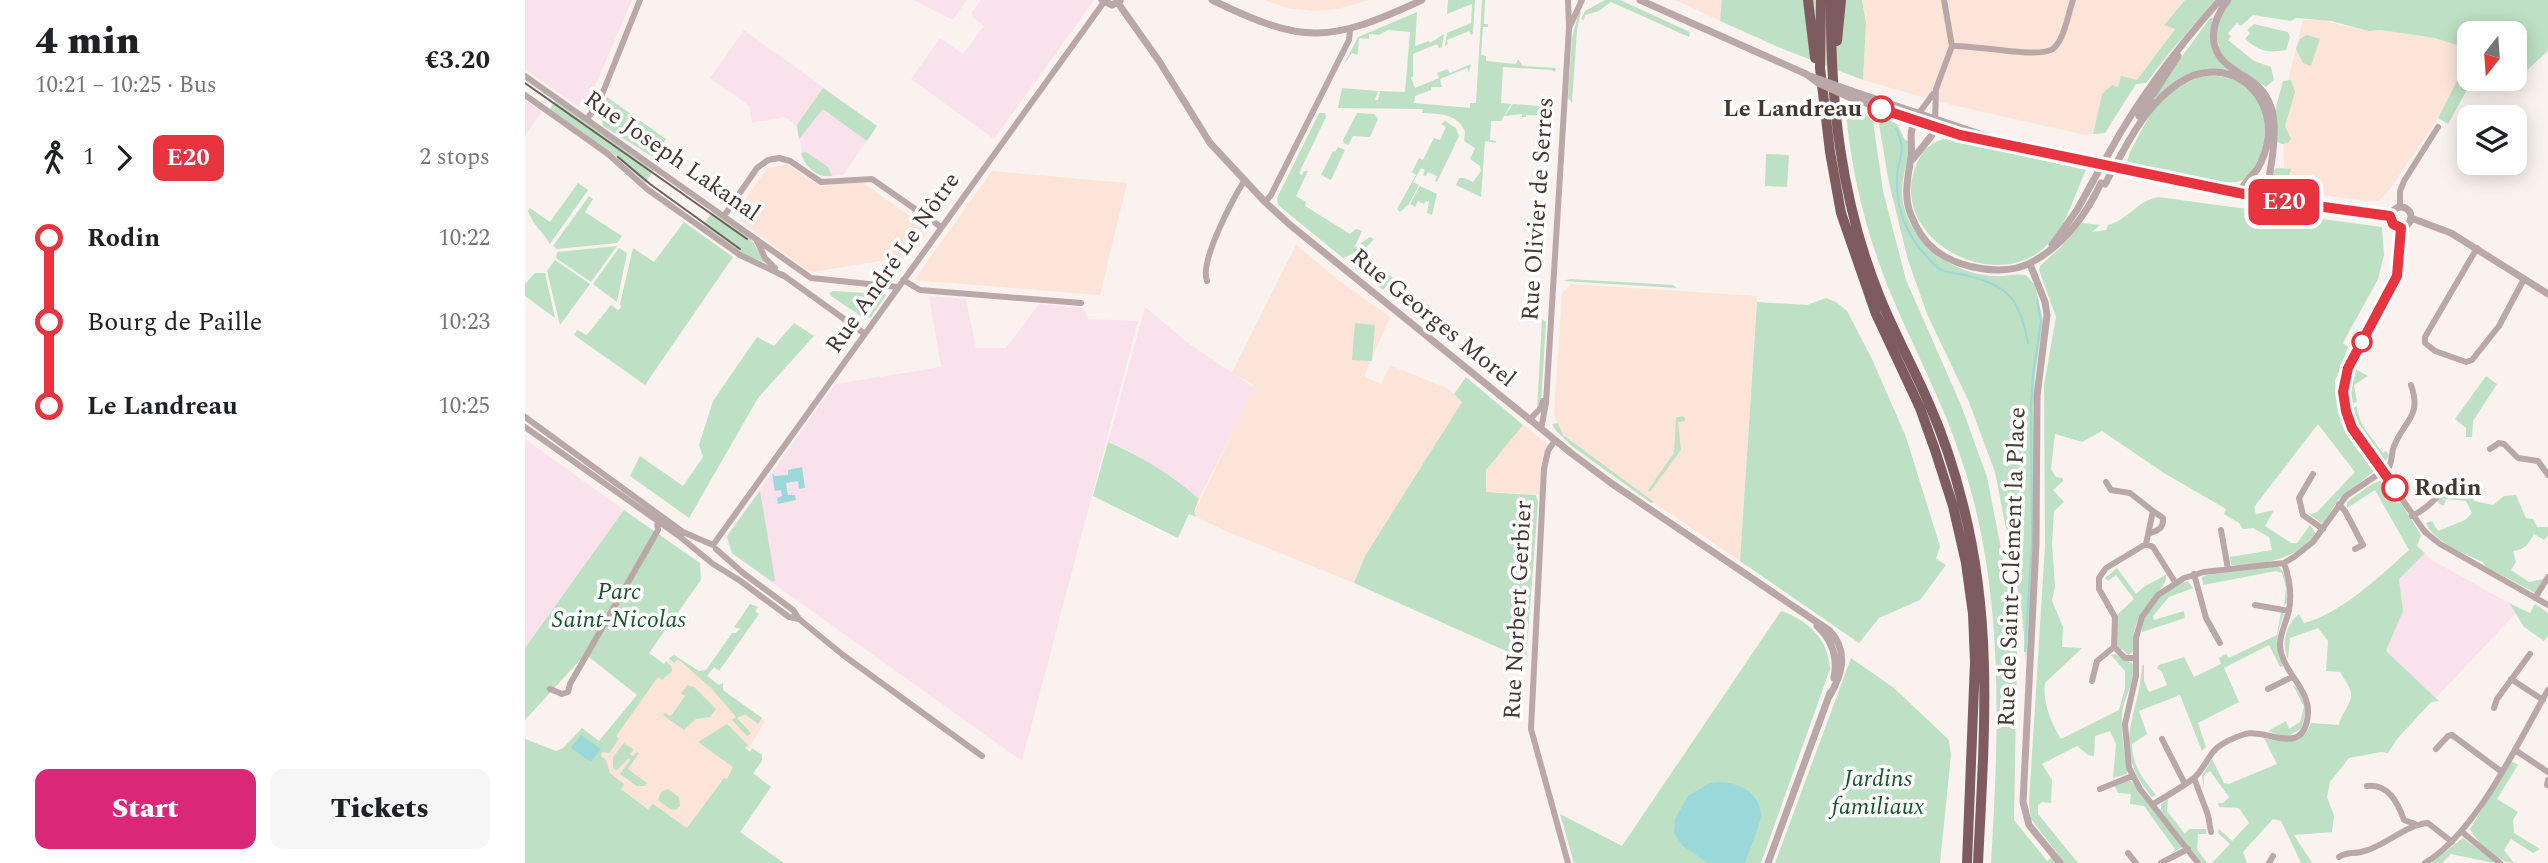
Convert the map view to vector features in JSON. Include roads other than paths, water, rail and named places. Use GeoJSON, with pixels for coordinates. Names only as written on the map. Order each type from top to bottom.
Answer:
{"type":"FeatureCollection","features":[{"type":"Feature","properties":{"kind":"highway"},"geometry":{"type":"LineString","coordinates":[[1808,0],[1815,56],[1826,68]]}},
{"type":"Feature","properties":{"kind":"highway"},"geometry":{"type":"LineString","coordinates":[[1821,0],[1830,152],[1841,213],[1876,314],[1932,439],[1953,506],[1966,563],[1973,614],[1975,662],[1967,863]]}},
{"type":"Feature","properties":{"kind":"highway"},"geometry":{"type":"LineString","coordinates":[[1831,0],[1826,68],[1852,209],[1879,295],[1930,405],[1944,443],[1962,500],[1975,556],[1983,608],[1986,660],[1978,863]]}},
{"type":"Feature","properties":{"kind":"highway"},"geometry":{"type":"LineString","coordinates":[[1826,68],[1836,57],[1841,0]]}},
{"type":"Feature","properties":{"kind":"street"},"geometry":{"type":"LineString","coordinates":[[587,119],[599,102],[640,0]]}},
{"type":"Feature","properties":{"kind":"street"},"geometry":{"type":"LineString","coordinates":[[1212,0],[1261,23],[1288,32],[1318,34],[1350,30],[1422,0]]}},
{"type":"Feature","properties":{"kind":"street","name":"Rue Olivier de Serres"},"geometry":{"type":"LineString","coordinates":[[1541,429],[1545,411],[1569,28],[1568,0]]}},
{"type":"Feature","properties":{"kind":"street","name":"Rue Olivier de Serres"},"geometry":{"type":"LineString","coordinates":[[1569,28],[1582,0]]}},
{"type":"Feature","properties":{"kind":"street"},"geometry":{"type":"LineString","coordinates":[[1640,0],[1852,95],[1935,123],[1960,135],[2265,198],[2390,216]]}},
{"type":"Feature","properties":{"kind":"street"},"geometry":{"type":"LineString","coordinates":[[1944,0],[1952,46],[1936,89],[1912,125],[1906,192],[1910,213],[1921,234],[1935,251],[1952,260],[1993,270],[2010,270],[2030,264],[2063,241],[2098,192],[2117,152],[2148,111],[2179,83],[2209,73],[2237,78],[2256,92],[2263,102],[2267,138],[2262,160],[2239,193]]}},
{"type":"Feature","properties":{"kind":"street"},"geometry":{"type":"LineString","coordinates":[[1952,46],[1978,46],[2035,54],[2052,51],[2058,44],[2073,0]]}},
{"type":"Feature","properties":{"kind":"street"},"geometry":{"type":"LineString","coordinates":[[2042,256],[2100,183],[2153,93],[2200,23],[2220,0]]}},
{"type":"Feature","properties":{"kind":"street"},"geometry":{"type":"LineString","coordinates":[[2228,0],[2219,11],[2215,22],[2213,40],[2217,52],[2229,66],[2261,89],[2272,111],[2273,137],[2265,198]]}},
{"type":"Feature","properties":{"kind":"street"},"geometry":{"type":"LineString","coordinates":[[1103,1],[1109,5],[1119,1]]}},
{"type":"Feature","properties":{"kind":"street","name":"Rue André Le Nôtre"},"geometry":{"type":"LineString","coordinates":[[713,546],[1103,1]]}},
{"type":"Feature","properties":{"kind":"street","name":"Rue Georges Morel"},"geometry":{"type":"LineString","coordinates":[[1119,1],[1206,137],[1244,181],[1324,255],[1555,440],[1821,629],[1838,652],[1835,671],[1829,697],[1768,863]]}},
{"type":"Feature","properties":{"kind":"street"},"geometry":{"type":"LineString","coordinates":[[1265,202],[1271,195],[1349,40],[1350,30]]}},
{"type":"Feature","properties":{"kind":"street","name":"Rue Joseph Lakanal"},"geometry":{"type":"LineString","coordinates":[[525,76],[757,240],[765,258],[786,277],[865,334]]}},
{"type":"Feature","properties":{"kind":"street"},"geometry":{"type":"LineString","coordinates":[[1910,166],[1917,152],[1932,135],[1936,89]]}},
{"type":"Feature","properties":{"kind":"street","name":"Rue Joseph Lakanal"},"geometry":{"type":"LineString","coordinates":[[525,95],[608,154],[646,189],[740,255],[786,277]]}},
{"type":"Feature","properties":{"kind":"street"},"geometry":{"type":"LineString","coordinates":[[2399,207],[2404,181],[2438,127]]}},
{"type":"Feature","properties":{"kind":"street"},"geometry":{"type":"LineString","coordinates":[[724,216],[757,168],[768,160],[779,158],[790,161],[821,182],[872,179],[941,227]]}},
{"type":"Feature","properties":{"kind":"street"},"geometry":{"type":"LineString","coordinates":[[1207,281],[1205,271],[1217,236],[1244,181]]}},
{"type":"Feature","properties":{"kind":"street"},"geometry":{"type":"LineString","coordinates":[[2390,216],[2394,209],[2399,207],[2408,210],[2411,218]]}},
{"type":"Feature","properties":{"kind":"street"},"geometry":{"type":"LineString","coordinates":[[2390,216],[2393,224],[2401,228]]}},
{"type":"Feature","properties":{"kind":"street"},"geometry":{"type":"LineString","coordinates":[[2401,228],[2407,225],[2411,218]]}},
{"type":"Feature","properties":{"kind":"street"},"geometry":{"type":"LineString","coordinates":[[2411,218],[2437,226],[2477,248],[2548,294]]}},
{"type":"Feature","properties":{"kind":"street"},"geometry":{"type":"LineString","coordinates":[[2401,228],[2397,276],[2348,368],[2343,386],[2349,423],[2425,533],[2548,605]]}},
{"type":"Feature","properties":{"kind":"street"},"geometry":{"type":"LineString","coordinates":[[757,240],[810,278],[898,287]]}},
{"type":"Feature","properties":{"kind":"street"},"geometry":{"type":"LineString","coordinates":[[2477,248],[2424,339],[2430,348],[2466,362],[2472,360],[2499,327],[2524,279]]}},
{"type":"Feature","properties":{"kind":"street","name":"Rue de Saint-Clément la Place"},"geometry":{"type":"LineString","coordinates":[[2030,264],[2045,302],[2047,319],[2036,406],[2036,544],[2023,808],[2029,825],[2060,863]]}},
{"type":"Feature","properties":{"kind":"street"},"geometry":{"type":"LineString","coordinates":[[903,280],[920,290],[1081,303]]}},
{"type":"Feature","properties":{"kind":"street"},"geometry":{"type":"LineString","coordinates":[[2198,863],[2132,776],[2125,724],[2135,681],[2137,633],[2142,617],[2158,595],[2175,582],[2195,575],[2284,562],[2309,546],[2339,504],[2352,491],[2391,463],[2394,444],[2413,414],[2414,394],[2410,385]]}},
{"type":"Feature","properties":{"kind":"street","name":"Rue Olivier de Serres"},"geometry":{"type":"LineString","coordinates":[[1529,420],[1541,408],[1545,392]]}},
{"type":"Feature","properties":{"kind":"street"},"geometry":{"type":"LineString","coordinates":[[525,417],[683,532],[713,546],[743,573],[793,610],[799,619],[982,756]]}},
{"type":"Feature","properties":{"kind":"street"},"geometry":{"type":"LineString","coordinates":[[525,428],[789,617],[799,619]]}},
{"type":"Feature","properties":{"kind":"street","name":"Rue Norbert Gerbier"},"geometry":{"type":"LineString","coordinates":[[1555,440],[1548,451],[1544,469],[1531,729],[1568,863]]}},
{"type":"Feature","properties":{"kind":"street"},"geometry":{"type":"LineString","coordinates":[[2490,449],[2497,444],[2504,444],[2521,460],[2538,461],[2548,475]]}},
{"type":"Feature","properties":{"kind":"street"},"geometry":{"type":"LineString","coordinates":[[2313,474],[2299,498],[2303,515],[2323,529]]}},
{"type":"Feature","properties":{"kind":"street"},"geometry":{"type":"LineString","coordinates":[[2106,482],[2111,490],[2130,493],[2163,518],[2159,530],[2148,534]]}},
{"type":"Feature","properties":{"kind":"street"},"geometry":{"type":"LineString","coordinates":[[2413,516],[2448,489],[2455,486],[2472,488]]}},
{"type":"Feature","properties":{"kind":"street"},"geometry":{"type":"LineString","coordinates":[[2339,504],[2363,545],[2355,549]]}},
{"type":"Feature","properties":{"kind":"street"},"geometry":{"type":"LineString","coordinates":[[2146,544],[2153,511]]}},
{"type":"Feature","properties":{"kind":"street"},"geometry":{"type":"LineString","coordinates":[[550,689],[562,694],[568,692],[657,530],[657,521]]}},
{"type":"Feature","properties":{"kind":"street"},"geometry":{"type":"LineString","coordinates":[[2221,530],[2228,569]]}},
{"type":"Feature","properties":{"kind":"street"},"geometry":{"type":"LineString","coordinates":[[2136,658],[2125,658],[2114,647],[2115,617],[2099,589],[2099,578],[2106,568],[2146,544],[2153,547],[2175,582]]}},
{"type":"Feature","properties":{"kind":"street"},"geometry":{"type":"LineString","coordinates":[[705,557],[715,556],[713,546]]}},
{"type":"Feature","properties":{"kind":"street"},"geometry":{"type":"LineString","coordinates":[[705,557],[702,548],[713,546]]}},
{"type":"Feature","properties":{"kind":"street"},"geometry":{"type":"LineString","coordinates":[[2153,804],[2194,778],[2216,749],[2241,736],[2255,733],[2283,740],[2292,738],[2307,721],[2308,705],[2281,653],[2280,645],[2289,611],[2291,587],[2284,562]]}},
{"type":"Feature","properties":{"kind":"street"},"geometry":{"type":"LineString","coordinates":[[2195,575],[2206,618],[2220,643]]}},
{"type":"Feature","properties":{"kind":"street"},"geometry":{"type":"LineString","coordinates":[[2535,598],[2548,577]]}},
{"type":"Feature","properties":{"kind":"street"},"geometry":{"type":"LineString","coordinates":[[2255,605],[2289,611]]}},
{"type":"Feature","properties":{"kind":"street"},"geometry":{"type":"LineString","coordinates":[[2092,681],[2097,660],[2114,647]]}},
{"type":"Feature","properties":{"kind":"street"},"geometry":{"type":"LineString","coordinates":[[2494,708],[2530,654]]}},
{"type":"Feature","properties":{"kind":"street"},"geometry":{"type":"LineString","coordinates":[[2268,689],[2292,677]]}},
{"type":"Feature","properties":{"kind":"street"},"geometry":{"type":"LineString","coordinates":[[2511,679],[2543,700]]}},
{"type":"Feature","properties":{"kind":"street"},"geometry":{"type":"LineString","coordinates":[[2424,863],[2462,832],[2515,750],[2548,690]]}},
{"type":"Feature","properties":{"kind":"street"},"geometry":{"type":"LineString","coordinates":[[2436,749],[2452,735],[2501,772]]}},
{"type":"Feature","properties":{"kind":"street"},"geometry":{"type":"LineString","coordinates":[[2162,739],[2185,784]]}},
{"type":"Feature","properties":{"kind":"street"},"geometry":{"type":"LineString","coordinates":[[2515,750],[2548,772]]}},
{"type":"Feature","properties":{"kind":"street"},"geometry":{"type":"LineString","coordinates":[[2100,789],[2132,776]]}},
{"type":"Feature","properties":{"kind":"street"},"geometry":{"type":"LineString","coordinates":[[2194,778],[2208,815],[2211,832]]}},
{"type":"Feature","properties":{"kind":"street"},"geometry":{"type":"LineString","coordinates":[[2367,786],[2379,787],[2397,801],[2404,820],[2415,824],[2428,822],[2452,842]]}},
{"type":"Feature","properties":{"kind":"street"},"geometry":{"type":"LineString","coordinates":[[2339,857],[2346,853],[2362,852],[2405,832],[2415,824]]}},
{"type":"Feature","properties":{"kind":"street"},"geometry":{"type":"LineString","coordinates":[[2462,832],[2500,863]]}},
{"type":"Feature","properties":{"kind":"street"},"geometry":{"type":"LineString","coordinates":[[2161,863],[2188,849]]}},
{"type":"Feature","properties":{"kind":"street"},"geometry":{"type":"LineString","coordinates":[[2128,853],[2136,863]]}},
{"type":"Feature","properties":{"kind":"water"},"geometry":{"type":"Polygon","coordinates":[[[802,467],[805,488],[799,489],[798,481],[786,483],[788,495],[795,495],[796,500],[778,504],[777,498],[782,496],[781,490],[775,491],[772,473],[775,476],[788,475],[788,470],[802,467]]]}},
{"type":"Feature","properties":{"kind":"water"},"geometry":{"type":"Polygon","coordinates":[[[581,735],[601,749],[591,762],[571,748],[581,735]]]}},
{"type":"Feature","properties":{"kind":"water"},"geometry":{"type":"Polygon","coordinates":[[[1716,782],[1739,786],[1752,794],[1760,807],[1760,819],[1745,863],[1708,863],[1683,846],[1674,833],[1675,819],[1688,796],[1716,782]]]}},
{"type":"Feature","properties":{"kind":"waterway"},"geometry":{"type":"LineString","coordinates":[[1896,129],[1902,147],[1897,175],[1898,199],[1903,220],[1914,240],[1941,270],[1980,279],[2010,297],[2021,316],[2028,343]]}},
{"type":"Feature","properties":{"kind":"waterway"},"geometry":{"type":"LineString","coordinates":[[2025,651],[2032,540],[2031,404],[2041,321],[2037,299]]}},
{"type":"Feature","properties":{"kind":"tram line"},"geometry":{"type":"LineString","coordinates":[[525,83],[747,239]]}},
{"type":"Feature","properties":{"kind":"tram line"},"geometry":{"type":"LineString","coordinates":[[618,157],[650,184],[740,249]]}},
{"type":"Feature","properties":{"kind":"place","name":"Le Landreau"},"geometry":{"type":"Point","coordinates":[1881,109]}},
{"type":"Feature","properties":{"kind":"place","name":"Rodin"},"geometry":{"type":"Point","coordinates":[2395,488]}},
{"type":"Feature","properties":{"kind":"park label","name":"Parc Saint-Nicolas"},"geometry":{"type":"Point","coordinates":[619,606]}},
{"type":"Feature","properties":{"kind":"park label","name":"Jardins familiaux"},"geometry":{"type":"Point","coordinates":[1878,793]}}]}
